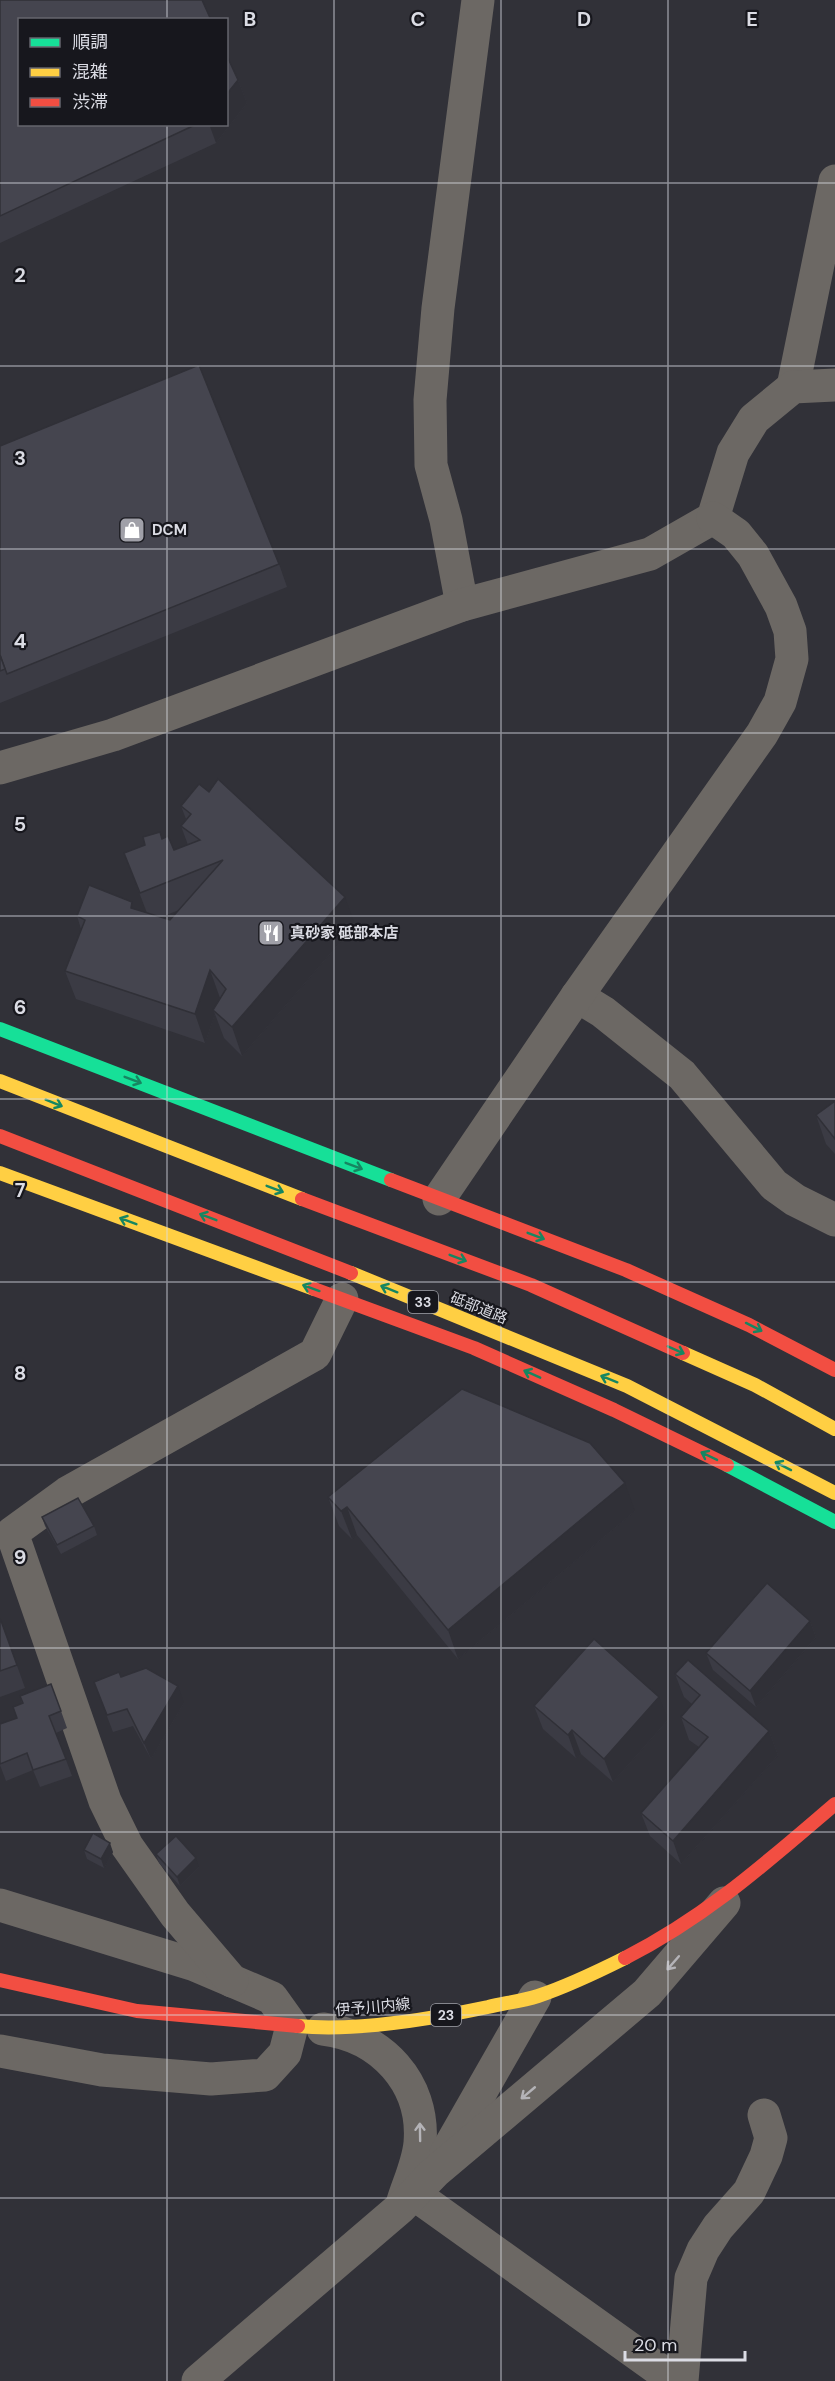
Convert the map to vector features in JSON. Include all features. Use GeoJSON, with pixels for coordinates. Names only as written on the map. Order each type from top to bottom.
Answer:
{"type":"FeatureCollection","features":[{"type":"Feature","properties":{"kind":"main road"},"geometry":{"type":"LineString","coordinates":[[0,1029],[626,1270],[749,1324],[835,1370]]}},
{"type":"Feature","properties":{"kind":"main road"},"geometry":{"type":"LineString","coordinates":[[0,1081],[178,1152],[531,1285],[755,1385],[835,1429]]}},
{"type":"Feature","properties":{"kind":"main road","name":"砥部道路"},"geometry":{"type":"LineString","coordinates":[[0,1136],[334,1266],[627,1386],[835,1493]]}},
{"type":"Feature","properties":{"kind":"main road","name":"33"},"geometry":{"type":"LineString","coordinates":[[0,1173],[474,1348],[614,1410],[755,1479],[835,1522]]}},
{"type":"Feature","properties":{"kind":"main road","name":"伊予川内線"},"geometry":{"type":"LineString","coordinates":[[0,1980],[137,2011],[305,2027],[418,2019],[535,1997],[583,1979],[664,1938],[738,1887],[835,1804]]}},
{"type":"Feature","properties":{"kind":"street"},"geometry":{"type":"LineString","coordinates":[[462,605],[446,520],[431,465],[430,400],[438,308],[478,0]]}},
{"type":"Feature","properties":{"kind":"street"},"geometry":{"type":"LineString","coordinates":[[793,387],[835,181]]}},
{"type":"Feature","properties":{"kind":"street"},"geometry":{"type":"LineString","coordinates":[[0,768],[113,735],[462,605],[650,554],[713,518],[733,453],[754,419],[793,387],[835,385]]}},
{"type":"Feature","properties":{"kind":"street"},"geometry":{"type":"LineString","coordinates":[[439,1199],[762,734],[780,702],[792,658],[790,631],[781,606],[747,548],[736,534],[713,518]]}},
{"type":"Feature","properties":{"kind":"street"},"geometry":{"type":"LineString","coordinates":[[578,996],[603,1012],[682,1075],[774,1185],[795,1200],[835,1220]]}},
{"type":"Feature","properties":{"kind":"street"},"geometry":{"type":"LineString","coordinates":[[232,1981],[175,1914],[127,1846],[105,1801],[12,1533],[67,1493],[315,1354],[342,1299]]}},
{"type":"Feature","properties":{"kind":"street"},"geometry":{"type":"LineString","coordinates":[[198,2381],[647,1993],[738,1887]]}},
{"type":"Feature","properties":{"kind":"street"},"geometry":{"type":"LineString","coordinates":[[0,1905],[195,1965],[272,1998],[305,2027],[335,2030],[368,2042],[394,2064],[412,2093],[418,2109],[420,2144],[417,2160],[417,2192]]}},
{"type":"Feature","properties":{"kind":"street"},"geometry":{"type":"LineString","coordinates":[[417,2192],[535,1997]]}},
{"type":"Feature","properties":{"kind":"street"},"geometry":{"type":"LineString","coordinates":[[0,2051],[102,2070],[211,2079],[265,2075],[305,2027]]}},
{"type":"Feature","properties":{"kind":"street"},"geometry":{"type":"LineString","coordinates":[[682,2381],[691,2278],[703,2250],[718,2227],[749,2192],[766,2156],[771,2138],[764,2115]]}},
{"type":"Feature","properties":{"kind":"street"},"geometry":{"type":"LineString","coordinates":[[417,2192],[675,2381]]}},
{"type":"Feature","properties":{"kind":"building"},"geometry":{"type":"Polygon","coordinates":[[[0,0],[202,0],[210,18],[18,18],[18,126],[193,126],[0,216],[0,0]]]}},
{"type":"Feature","properties":{"kind":"building"},"geometry":{"type":"Polygon","coordinates":[[[228,58],[238,80],[228,92],[228,58]]]}},
{"type":"Feature","properties":{"kind":"building","name":"DCM"},"geometry":{"type":"Polygon","coordinates":[[[199,365],[279,564],[7,674],[0,655],[0,446],[199,365]]]}},
{"type":"Feature","properties":{"kind":"building"},"geometry":{"type":"Polygon","coordinates":[[[0,655],[5,669],[0,671],[0,655]]]}},
{"type":"Feature","properties":{"kind":"building","name":"真砂家 砥部本店"},"geometry":{"type":"Polygon","coordinates":[[[218,779],[345,897],[232,1027],[213,1010],[226,989],[210,970],[195,1014],[65,971],[85,920],[77,916],[89,885],[132,902],[131,908],[170,920],[223,860],[140,893],[124,853],[145,845],[143,837],[160,832],[162,839],[168,836],[174,850],[200,840],[181,826],[191,814],[181,806],[199,784],[209,792],[218,779]]]}},
{"type":"Feature","properties":{"kind":"building"},"geometry":{"type":"Polygon","coordinates":[[[835,1101],[835,1139],[816,1115],[835,1101]]]}},
{"type":"Feature","properties":{"kind":"building"},"geometry":{"type":"Polygon","coordinates":[[[462,1389],[590,1443],[625,1483],[448,1630],[347,1507],[341,1511],[328,1497],[462,1389]]]}},
{"type":"Feature","properties":{"kind":"building"},"geometry":{"type":"Polygon","coordinates":[[[78,1498],[94,1526],[57,1545],[42,1517],[78,1498]]]}},
{"type":"Feature","properties":{"kind":"building"},"geometry":{"type":"Polygon","coordinates":[[[767,1583],[810,1621],[750,1691],[706,1653],[767,1583]]]}},
{"type":"Feature","properties":{"kind":"building"},"geometry":{"type":"Polygon","coordinates":[[[0,1618],[17,1665],[0,1671],[0,1618]]]}},
{"type":"Feature","properties":{"kind":"building"},"geometry":{"type":"Polygon","coordinates":[[[594,1639],[659,1697],[604,1759],[572,1730],[568,1735],[534,1706],[594,1639]]]}},
{"type":"Feature","properties":{"kind":"building"},"geometry":{"type":"Polygon","coordinates":[[[688,1660],[769,1731],[673,1841],[641,1813],[708,1737],[681,1717],[700,1695],[675,1674],[688,1660]]]}},
{"type":"Feature","properties":{"kind":"building"},"geometry":{"type":"Polygon","coordinates":[[[146,1668],[178,1686],[144,1743],[127,1709],[107,1715],[94,1682],[119,1672],[121,1677],[146,1668]]]}},
{"type":"Feature","properties":{"kind":"building"},"geometry":{"type":"Polygon","coordinates":[[[51,1684],[61,1711],[49,1716],[66,1759],[33,1770],[27,1753],[0,1764],[0,1724],[17,1718],[13,1707],[23,1703],[20,1696],[51,1684]]]}},
{"type":"Feature","properties":{"kind":"building"},"geometry":{"type":"Polygon","coordinates":[[[93,1833],[110,1843],[101,1859],[84,1850],[93,1833]]]}},
{"type":"Feature","properties":{"kind":"building"},"geometry":{"type":"Polygon","coordinates":[[[176,1836],[196,1858],[177,1877],[156,1854],[176,1836]]]}},
{"type":"Feature","properties":{"kind":"traffic: fast"},"geometry":{"type":"LineString","coordinates":[[0,1029],[391,1180]]}},
{"type":"Feature","properties":{"kind":"traffic: fast"},"geometry":{"type":"LineString","coordinates":[[727,1465],[835,1522]]}},
{"type":"Feature","properties":{"kind":"traffic: slow"},"geometry":{"type":"LineString","coordinates":[[0,1081],[302,1199]]}},
{"type":"Feature","properties":{"kind":"traffic: slow"},"geometry":{"type":"LineString","coordinates":[[0,1173],[314,1289]]}},
{"type":"Feature","properties":{"kind":"traffic: slow"},"geometry":{"type":"LineString","coordinates":[[351,1273],[627,1386],[835,1493]]}},
{"type":"Feature","properties":{"kind":"traffic: slow"},"geometry":{"type":"LineString","coordinates":[[683,1353],[755,1385],[835,1429]]}},
{"type":"Feature","properties":{"kind":"traffic: slow"},"geometry":{"type":"LineString","coordinates":[[298,2026],[369,2026],[443,2016],[520,2001],[560,1988],[625,1958]]}},
{"type":"Feature","properties":{"kind":"traffic: jam"},"geometry":{"type":"LineString","coordinates":[[0,1136],[351,1273]]}},
{"type":"Feature","properties":{"kind":"traffic: jam"},"geometry":{"type":"LineString","coordinates":[[391,1180],[626,1270],[749,1325],[835,1370]]}},
{"type":"Feature","properties":{"kind":"traffic: jam"},"geometry":{"type":"LineString","coordinates":[[302,1199],[531,1285],[683,1353]]}},
{"type":"Feature","properties":{"kind":"traffic: jam"},"geometry":{"type":"LineString","coordinates":[[314,1289],[474,1348],[614,1410],[727,1465]]}},
{"type":"Feature","properties":{"kind":"traffic: jam"},"geometry":{"type":"LineString","coordinates":[[625,1958],[709,1907],[835,1804]]}},
{"type":"Feature","properties":{"kind":"traffic: jam"},"geometry":{"type":"LineString","coordinates":[[0,1980],[137,2011],[298,2026]]}},
{"type":"Feature","properties":{"kind":"place","name":"DCM"},"geometry":{"type":"Point","coordinates":[132,530]}},
{"type":"Feature","properties":{"kind":"place","name":"真砂家 砥部本店"},"geometry":{"type":"Point","coordinates":[271,933]}}]}
